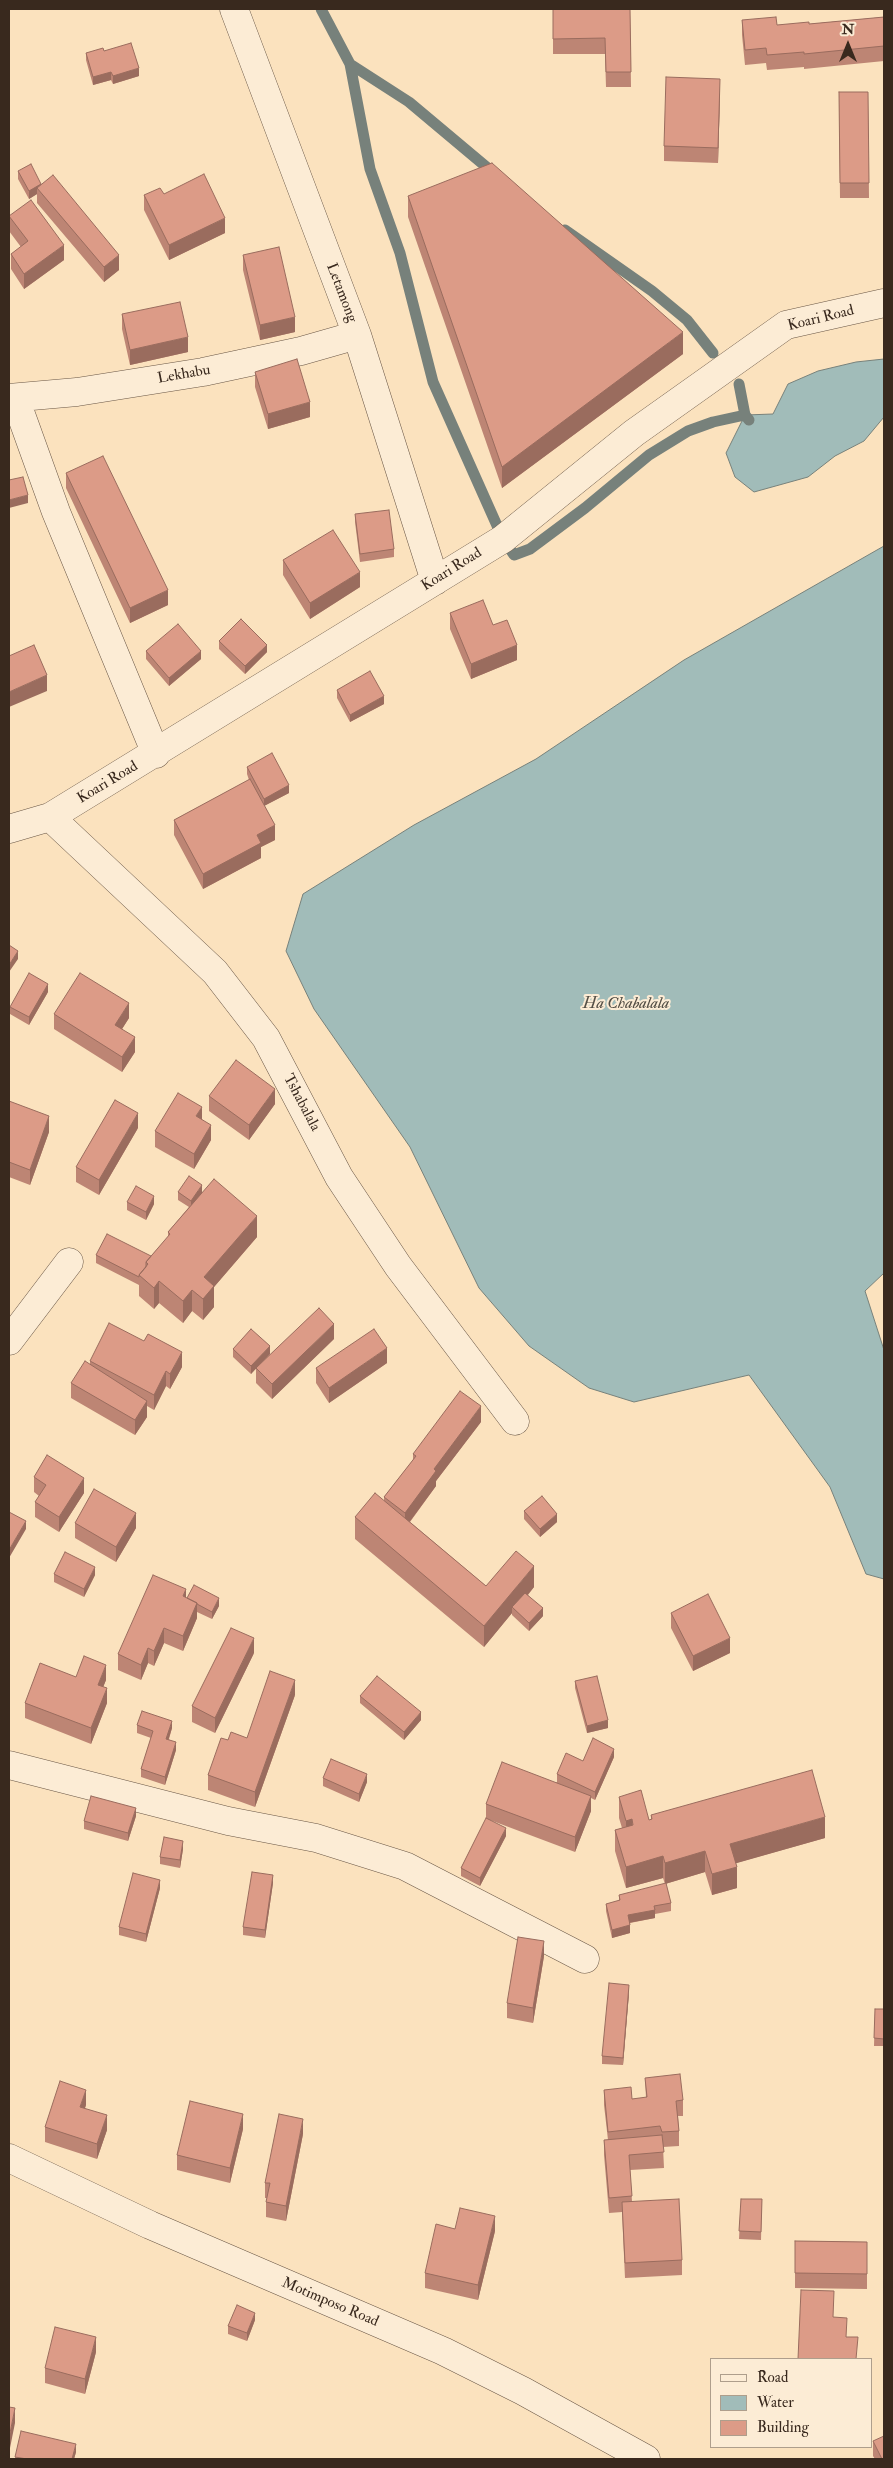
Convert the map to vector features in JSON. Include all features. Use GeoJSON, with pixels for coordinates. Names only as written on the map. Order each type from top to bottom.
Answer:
{"type":"FeatureCollection","features":[{"type":"Feature","properties":{"kind":"street","name":"Letamong"},"geometry":{"type":"LineString","coordinates":[[234,9],[357,335],[435,581]]}},
{"type":"Feature","properties":{"kind":"street","name":"Koari Road"},"geometry":{"type":"LineString","coordinates":[[9,829],[50,817],[156,754],[504,539],[634,432],[786,325],[884,303]]}},
{"type":"Feature","properties":{"kind":"street","name":"Lekhabu"},"geometry":{"type":"LineString","coordinates":[[12,398],[78,392],[203,372],[301,351],[357,335]]}},
{"type":"Feature","properties":{"kind":"street"},"geometry":{"type":"LineString","coordinates":[[12,398],[56,512],[156,754]]}},
{"type":"Feature","properties":{"kind":"street","name":"Tshabalala"},"geometry":{"type":"LineString","coordinates":[[50,817],[215,972],[266,1038],[339,1177],[398,1266],[515,1421]]}},
{"type":"Feature","properties":{"kind":"street"},"geometry":{"type":"LineString","coordinates":[[9,1341],[69,1262]]}},
{"type":"Feature","properties":{"kind":"street"},"geometry":{"type":"LineString","coordinates":[[9,1765],[228,1820],[316,1838],[405,1866],[585,1959]]}},
{"type":"Feature","properties":{"kind":"street","name":"Motimposo Road"},"geometry":{"type":"LineString","coordinates":[[9,2158],[150,2225],[442,2351],[523,2390],[646,2459]]}},
{"type":"Feature","properties":{"kind":"water"},"geometry":{"type":"Polygon","coordinates":[[[884,359],[884,417],[864,441],[835,456],[808,477],[754,492],[735,477],[726,453],[745,415],[773,414],[788,384],[818,371],[856,362],[884,359]]]}},
{"type":"Feature","properties":{"kind":"water","name":"Ha Chabalala"},"geometry":{"type":"Polygon","coordinates":[[[884,546],[884,1273],[865,1291],[884,1350],[884,1579],[866,1574],[830,1487],[749,1375],[634,1402],[589,1388],[529,1346],[479,1288],[410,1147],[314,1009],[286,951],[303,894],[414,825],[536,759],[684,660],[884,546]]]}},
{"type":"Feature","properties":{"kind":"building"},"geometry":{"type":"Polygon","coordinates":[[[553,9],[630,9],[631,72],[606,72],[605,38],[553,39],[553,9]]]}},
{"type":"Feature","properties":{"kind":"building"},"geometry":{"type":"Polygon","coordinates":[[[776,17],[777,25],[884,17],[884,46],[804,54],[804,52],[767,55],[766,48],[745,50],[742,20],[776,17]]]}},
{"type":"Feature","properties":{"kind":"building"},"geometry":{"type":"Polygon","coordinates":[[[131,43],[139,68],[113,76],[111,72],[93,77],[86,53],[103,48],[104,51],[131,43]]]}},
{"type":"Feature","properties":{"kind":"building"},"geometry":{"type":"Polygon","coordinates":[[[666,77],[720,79],[718,148],[664,146],[666,77]]]}},
{"type":"Feature","properties":{"kind":"building"},"geometry":{"type":"Polygon","coordinates":[[[839,92],[868,92],[869,183],[840,183],[839,92]]]}},
{"type":"Feature","properties":{"kind":"building"},"geometry":{"type":"Polygon","coordinates":[[[492,163],[683,332],[502,467],[408,196],[492,163]]]}},
{"type":"Feature","properties":{"kind":"building"},"geometry":{"type":"Polygon","coordinates":[[[31,164],[41,184],[29,191],[18,171],[31,164]]]}},
{"type":"Feature","properties":{"kind":"building"},"geometry":{"type":"Polygon","coordinates":[[[204,174],[225,218],[169,245],[144,195],[160,188],[164,194],[204,174]]]}},
{"type":"Feature","properties":{"kind":"building"},"geometry":{"type":"Polygon","coordinates":[[[53,175],[119,255],[104,267],[37,188],[53,175]]]}},
{"type":"Feature","properties":{"kind":"building"},"geometry":{"type":"Polygon","coordinates":[[[31,200],[64,245],[24,274],[11,254],[28,241],[9,216],[31,200]]]}},
{"type":"Feature","properties":{"kind":"building"},"geometry":{"type":"Polygon","coordinates":[[[279,247],[295,317],[260,325],[243,255],[279,247]]]}},
{"type":"Feature","properties":{"kind":"building"},"geometry":{"type":"Polygon","coordinates":[[[180,302],[188,337],[130,350],[122,314],[180,302]]]}},
{"type":"Feature","properties":{"kind":"building"},"geometry":{"type":"Polygon","coordinates":[[[297,359],[310,402],[268,414],[255,372],[297,359]]]}},
{"type":"Feature","properties":{"kind":"building"},"geometry":{"type":"Polygon","coordinates":[[[103,456],[168,590],[130,608],[66,473],[103,456]]]}},
{"type":"Feature","properties":{"kind":"building"},"geometry":{"type":"Polygon","coordinates":[[[23,477],[28,495],[9,500],[9,480],[23,477]]]}},
{"type":"Feature","properties":{"kind":"building"},"geometry":{"type":"Polygon","coordinates":[[[389,510],[394,549],[360,554],[355,514],[389,510]]]}},
{"type":"Feature","properties":{"kind":"building"},"geometry":{"type":"Polygon","coordinates":[[[333,530],[360,572],[310,603],[283,560],[333,530]]]}},
{"type":"Feature","properties":{"kind":"building"},"geometry":{"type":"Polygon","coordinates":[[[483,600],[493,625],[507,620],[517,645],[471,664],[450,613],[483,600]]]}},
{"type":"Feature","properties":{"kind":"building"},"geometry":{"type":"Polygon","coordinates":[[[241,619],[267,645],[245,666],[219,641],[241,619]]]}},
{"type":"Feature","properties":{"kind":"building"},"geometry":{"type":"Polygon","coordinates":[[[178,624],[201,651],[169,678],[146,651],[178,624]]]}},
{"type":"Feature","properties":{"kind":"building"},"geometry":{"type":"Polygon","coordinates":[[[34,645],[47,675],[9,692],[9,656],[34,645]]]}},
{"type":"Feature","properties":{"kind":"building"},"geometry":{"type":"Polygon","coordinates":[[[370,671],[384,696],[350,715],[337,690],[370,671]]]}},
{"type":"Feature","properties":{"kind":"building"},"geometry":{"type":"Polygon","coordinates":[[[272,753],[289,785],[264,799],[247,767],[272,753]]]}},
{"type":"Feature","properties":{"kind":"building"},"geometry":{"type":"Polygon","coordinates":[[[250,779],[275,825],[257,835],[261,843],[203,874],[174,820],[250,779]]]}},
{"type":"Feature","properties":{"kind":"building"},"geometry":{"type":"Polygon","coordinates":[[[9,945],[18,951],[9,965],[9,945]]]}},
{"type":"Feature","properties":{"kind":"building"},"geometry":{"type":"Polygon","coordinates":[[[29,973],[48,984],[29,1017],[10,1007],[29,973]]]}},
{"type":"Feature","properties":{"kind":"building"},"geometry":{"type":"Polygon","coordinates":[[[80,973],[129,1003],[115,1025],[135,1037],[122,1057],[54,1014],[80,973]]]}},
{"type":"Feature","properties":{"kind":"building"},"geometry":{"type":"Polygon","coordinates":[[[236,1060],[275,1089],[249,1125],[209,1096],[236,1060]]]}},
{"type":"Feature","properties":{"kind":"building"},"geometry":{"type":"Polygon","coordinates":[[[178,1093],[202,1107],[196,1116],[211,1125],[194,1154],[155,1131],[178,1093]]]}},
{"type":"Feature","properties":{"kind":"building"},"geometry":{"type":"Polygon","coordinates":[[[115,1100],[138,1113],[99,1180],[76,1167],[115,1100]]]}},
{"type":"Feature","properties":{"kind":"building"},"geometry":{"type":"Polygon","coordinates":[[[9,1101],[49,1116],[30,1170],[9,1162],[9,1101]]]}},
{"type":"Feature","properties":{"kind":"building"},"geometry":{"type":"Polygon","coordinates":[[[189,1176],[202,1185],[191,1201],[178,1192],[189,1176]]]}},
{"type":"Feature","properties":{"kind":"building"},"geometry":{"type":"Polygon","coordinates":[[[214,1179],[257,1216],[204,1277],[214,1286],[203,1299],[192,1290],[183,1301],[159,1281],[154,1288],[139,1275],[148,1264],[146,1262],[170,1234],[168,1232],[214,1179]]]}},
{"type":"Feature","properties":{"kind":"building"},"geometry":{"type":"Polygon","coordinates":[[[136,1186],[154,1196],[146,1212],[127,1202],[136,1186]]]}},
{"type":"Feature","properties":{"kind":"building"},"geometry":{"type":"Polygon","coordinates":[[[107,1234],[151,1256],[139,1277],[96,1255],[107,1234]]]}},
{"type":"Feature","properties":{"kind":"building"},"geometry":{"type":"Polygon","coordinates":[[[319,1308],[334,1324],[272,1384],[256,1368],[319,1308]]]}},
{"type":"Feature","properties":{"kind":"building"},"geometry":{"type":"Polygon","coordinates":[[[109,1323],[144,1341],[148,1334],[182,1352],[170,1374],[166,1371],[154,1395],[90,1361],[109,1323]]]}},
{"type":"Feature","properties":{"kind":"building"},"geometry":{"type":"Polygon","coordinates":[[[251,1329],[270,1346],[251,1366],[233,1349],[251,1329]]]}},
{"type":"Feature","properties":{"kind":"building"},"geometry":{"type":"Polygon","coordinates":[[[374,1329],[387,1348],[329,1388],[316,1368],[374,1329]]]}},
{"type":"Feature","properties":{"kind":"building"},"geometry":{"type":"Polygon","coordinates":[[[85,1361],[147,1401],[135,1420],[71,1383],[85,1361]]]}},
{"type":"Feature","properties":{"kind":"building"},"geometry":{"type":"Polygon","coordinates":[[[460,1391],[481,1406],[434,1469],[436,1471],[405,1513],[384,1497],[416,1456],[413,1454],[460,1391]]]}},
{"type":"Feature","properties":{"kind":"building"},"geometry":{"type":"Polygon","coordinates":[[[47,1455],[84,1478],[59,1517],[35,1502],[46,1485],[34,1477],[47,1455]]]}},
{"type":"Feature","properties":{"kind":"building"},"geometry":{"type":"Polygon","coordinates":[[[94,1489],[136,1513],[116,1547],[75,1523],[94,1489]]]}},
{"type":"Feature","properties":{"kind":"building"},"geometry":{"type":"Polygon","coordinates":[[[375,1493],[486,1586],[516,1551],[534,1566],[484,1626],[355,1517],[375,1493]]]}},
{"type":"Feature","properties":{"kind":"building"},"geometry":{"type":"Polygon","coordinates":[[[542,1496],[557,1514],[540,1529],[524,1511],[542,1496]]]}},
{"type":"Feature","properties":{"kind":"building"},"geometry":{"type":"Polygon","coordinates":[[[9,1512],[26,1521],[9,1550],[9,1512]]]}},
{"type":"Feature","properties":{"kind":"building"},"geometry":{"type":"Polygon","coordinates":[[[65,1552],[95,1567],[84,1589],[54,1574],[65,1552]]]}},
{"type":"Feature","properties":{"kind":"building"},"geometry":{"type":"Polygon","coordinates":[[[153,1575],[186,1589],[183,1596],[197,1603],[183,1636],[164,1628],[154,1651],[148,1648],[141,1665],[118,1654],[153,1575]]]}},
{"type":"Feature","properties":{"kind":"building"},"geometry":{"type":"Polygon","coordinates":[[[194,1585],[219,1598],[212,1612],[187,1598],[194,1585]]]}},
{"type":"Feature","properties":{"kind":"building"},"geometry":{"type":"Polygon","coordinates":[[[525,1593],[543,1608],[529,1623],[512,1607],[525,1593]]]}},
{"type":"Feature","properties":{"kind":"building"},"geometry":{"type":"Polygon","coordinates":[[[708,1594],[730,1638],[693,1656],[671,1613],[708,1594]]]}},
{"type":"Feature","properties":{"kind":"building"},"geometry":{"type":"Polygon","coordinates":[[[231,1628],[254,1638],[215,1718],[192,1706],[231,1628]]]}},
{"type":"Feature","properties":{"kind":"building"},"geometry":{"type":"Polygon","coordinates":[[[84,1656],[106,1665],[98,1685],[107,1688],[91,1728],[25,1703],[40,1663],[76,1677],[84,1656]]]}},
{"type":"Feature","properties":{"kind":"building"},"geometry":{"type":"Polygon","coordinates":[[[270,1671],[295,1680],[255,1792],[208,1775],[221,1738],[228,1740],[231,1732],[247,1738],[270,1671]]]}},
{"type":"Feature","properties":{"kind":"building"},"geometry":{"type":"Polygon","coordinates":[[[377,1676],[421,1712],[404,1732],[360,1696],[377,1676]]]}},
{"type":"Feature","properties":{"kind":"building"},"geometry":{"type":"Polygon","coordinates":[[[597,1676],[608,1720],[587,1726],[575,1681],[597,1676]]]}},
{"type":"Feature","properties":{"kind":"building"},"geometry":{"type":"Polygon","coordinates":[[[142,1711],[172,1721],[166,1739],[176,1742],[165,1777],[141,1769],[153,1731],[137,1725],[142,1711]]]}},
{"type":"Feature","properties":{"kind":"building"},"geometry":{"type":"Polygon","coordinates":[[[593,1738],[614,1749],[595,1792],[557,1774],[566,1753],[583,1761],[593,1738]]]}},
{"type":"Feature","properties":{"kind":"building"},"geometry":{"type":"Polygon","coordinates":[[[331,1759],[367,1774],[359,1794],[323,1778],[331,1759]]]}},
{"type":"Feature","properties":{"kind":"building"},"geometry":{"type":"Polygon","coordinates":[[[502,1762],[591,1796],[575,1837],[486,1804],[502,1762]]]}},
{"type":"Feature","properties":{"kind":"building"},"geometry":{"type":"Polygon","coordinates":[[[812,1770],[825,1817],[730,1844],[737,1867],[712,1874],[705,1851],[665,1863],[663,1856],[626,1867],[615,1830],[633,1825],[632,1819],[626,1821],[619,1797],[641,1790],[649,1820],[652,1819],[651,1815],[812,1770]]]}},
{"type":"Feature","properties":{"kind":"building"},"geometry":{"type":"Polygon","coordinates":[[[91,1796],[136,1808],[128,1833],[84,1821],[91,1796]]]}},
{"type":"Feature","properties":{"kind":"building"},"geometry":{"type":"Polygon","coordinates":[[[486,1818],[506,1828],[480,1878],[461,1868],[486,1818]]]}},
{"type":"Feature","properties":{"kind":"building"},"geometry":{"type":"Polygon","coordinates":[[[164,1837],[183,1841],[180,1860],[160,1857],[164,1837]]]}},
{"type":"Feature","properties":{"kind":"building"},"geometry":{"type":"Polygon","coordinates":[[[252,1872],[273,1875],[265,1930],[243,1927],[252,1872]]]}},
{"type":"Feature","properties":{"kind":"building"},"geometry":{"type":"Polygon","coordinates":[[[133,1873],[160,1880],[146,1934],[119,1927],[133,1873]]]}},
{"type":"Feature","properties":{"kind":"building"},"geometry":{"type":"Polygon","coordinates":[[[666,1883],[671,1903],[654,1906],[655,1910],[628,1915],[630,1925],[612,1930],[606,1904],[620,1900],[619,1895],[666,1883]]]}},
{"type":"Feature","properties":{"kind":"building"},"geometry":{"type":"Polygon","coordinates":[[[518,1937],[544,1941],[533,2008],[507,2003],[518,1937]]]}},
{"type":"Feature","properties":{"kind":"building"},"geometry":{"type":"Polygon","coordinates":[[[609,1983],[629,1985],[623,2058],[602,2056],[609,1983]]]}},
{"type":"Feature","properties":{"kind":"building"},"geometry":{"type":"Polygon","coordinates":[[[875,2009],[884,2009],[884,2039],[874,2038],[875,2009]]]}},
{"type":"Feature","properties":{"kind":"building"},"geometry":{"type":"Polygon","coordinates":[[[680,2074],[683,2100],[676,2101],[679,2131],[662,2132],[660,2126],[608,2132],[604,2090],[631,2087],[632,2099],[647,2097],[645,2078],[680,2074]]]}},
{"type":"Feature","properties":{"kind":"building"},"geometry":{"type":"Polygon","coordinates":[[[60,2081],[86,2090],[80,2107],[107,2115],[97,2144],[45,2127],[60,2081]]]}},
{"type":"Feature","properties":{"kind":"building"},"geometry":{"type":"Polygon","coordinates":[[[190,2101],[243,2114],[230,2168],[177,2155],[190,2101]]]}},
{"type":"Feature","properties":{"kind":"building"},"geometry":{"type":"Polygon","coordinates":[[[279,2114],[303,2119],[286,2206],[266,2202],[270,2183],[265,2183],[279,2114]]]}},
{"type":"Feature","properties":{"kind":"building"},"geometry":{"type":"Polygon","coordinates":[[[662,2135],[664,2152],[629,2155],[632,2196],[609,2198],[604,2140],[662,2135]]]}},
{"type":"Feature","properties":{"kind":"building"},"geometry":{"type":"Polygon","coordinates":[[[679,2199],[682,2260],[625,2263],[622,2202],[679,2199]]]}},
{"type":"Feature","properties":{"kind":"building"},"geometry":{"type":"Polygon","coordinates":[[[741,2199],[762,2199],[761,2232],[739,2231],[741,2199]]]}},
{"type":"Feature","properties":{"kind":"building"},"geometry":{"type":"Polygon","coordinates":[[[460,2208],[495,2216],[478,2285],[425,2273],[436,2224],[455,2229],[460,2208]]]}},
{"type":"Feature","properties":{"kind":"building"},"geometry":{"type":"Polygon","coordinates":[[[795,2241],[867,2242],[867,2274],[795,2273],[795,2241]]]}},
{"type":"Feature","properties":{"kind":"building"},"geometry":{"type":"Polygon","coordinates":[[[801,2290],[834,2291],[833,2317],[847,2318],[846,2337],[858,2337],[856,2358],[798,2358],[801,2290]]]}},
{"type":"Feature","properties":{"kind":"building"},"geometry":{"type":"Polygon","coordinates":[[[237,2305],[255,2313],[247,2333],[228,2326],[237,2305]]]}},
{"type":"Feature","properties":{"kind":"building"},"geometry":{"type":"Polygon","coordinates":[[[55,2327],[96,2337],[85,2379],[45,2368],[55,2327]]]}},
{"type":"Feature","properties":{"kind":"building"},"geometry":{"type":"Polygon","coordinates":[[[9,2407],[15,2408],[9,2438],[9,2407]]]}},
{"type":"Feature","properties":{"kind":"building"},"geometry":{"type":"Polygon","coordinates":[[[21,2431],[76,2444],[72,2459],[27,2459],[15,2457],[21,2431]]]}},
{"type":"Feature","properties":{"kind":"building"},"geometry":{"type":"Polygon","coordinates":[[[884,2436],[884,2459],[882,2459],[873,2441],[884,2436]]]}},
{"type":"Feature","properties":{"kind":"waterway"},"geometry":{"type":"LineString","coordinates":[[321,9],[350,64],[370,169],[400,253],[433,382],[503,539],[514,555],[530,549],[585,508],[649,455],[688,431],[713,422],[745,415]]}},
{"type":"Feature","properties":{"kind":"waterway"},"geometry":{"type":"LineString","coordinates":[[350,64],[409,102],[496,175]]}},
{"type":"Feature","properties":{"kind":"waterway"},"geometry":{"type":"LineString","coordinates":[[565,230],[652,291],[687,320],[713,353]]}},
{"type":"Feature","properties":{"kind":"waterway"},"geometry":{"type":"LineString","coordinates":[[739,384],[745,415],[749,420]]}}]}
